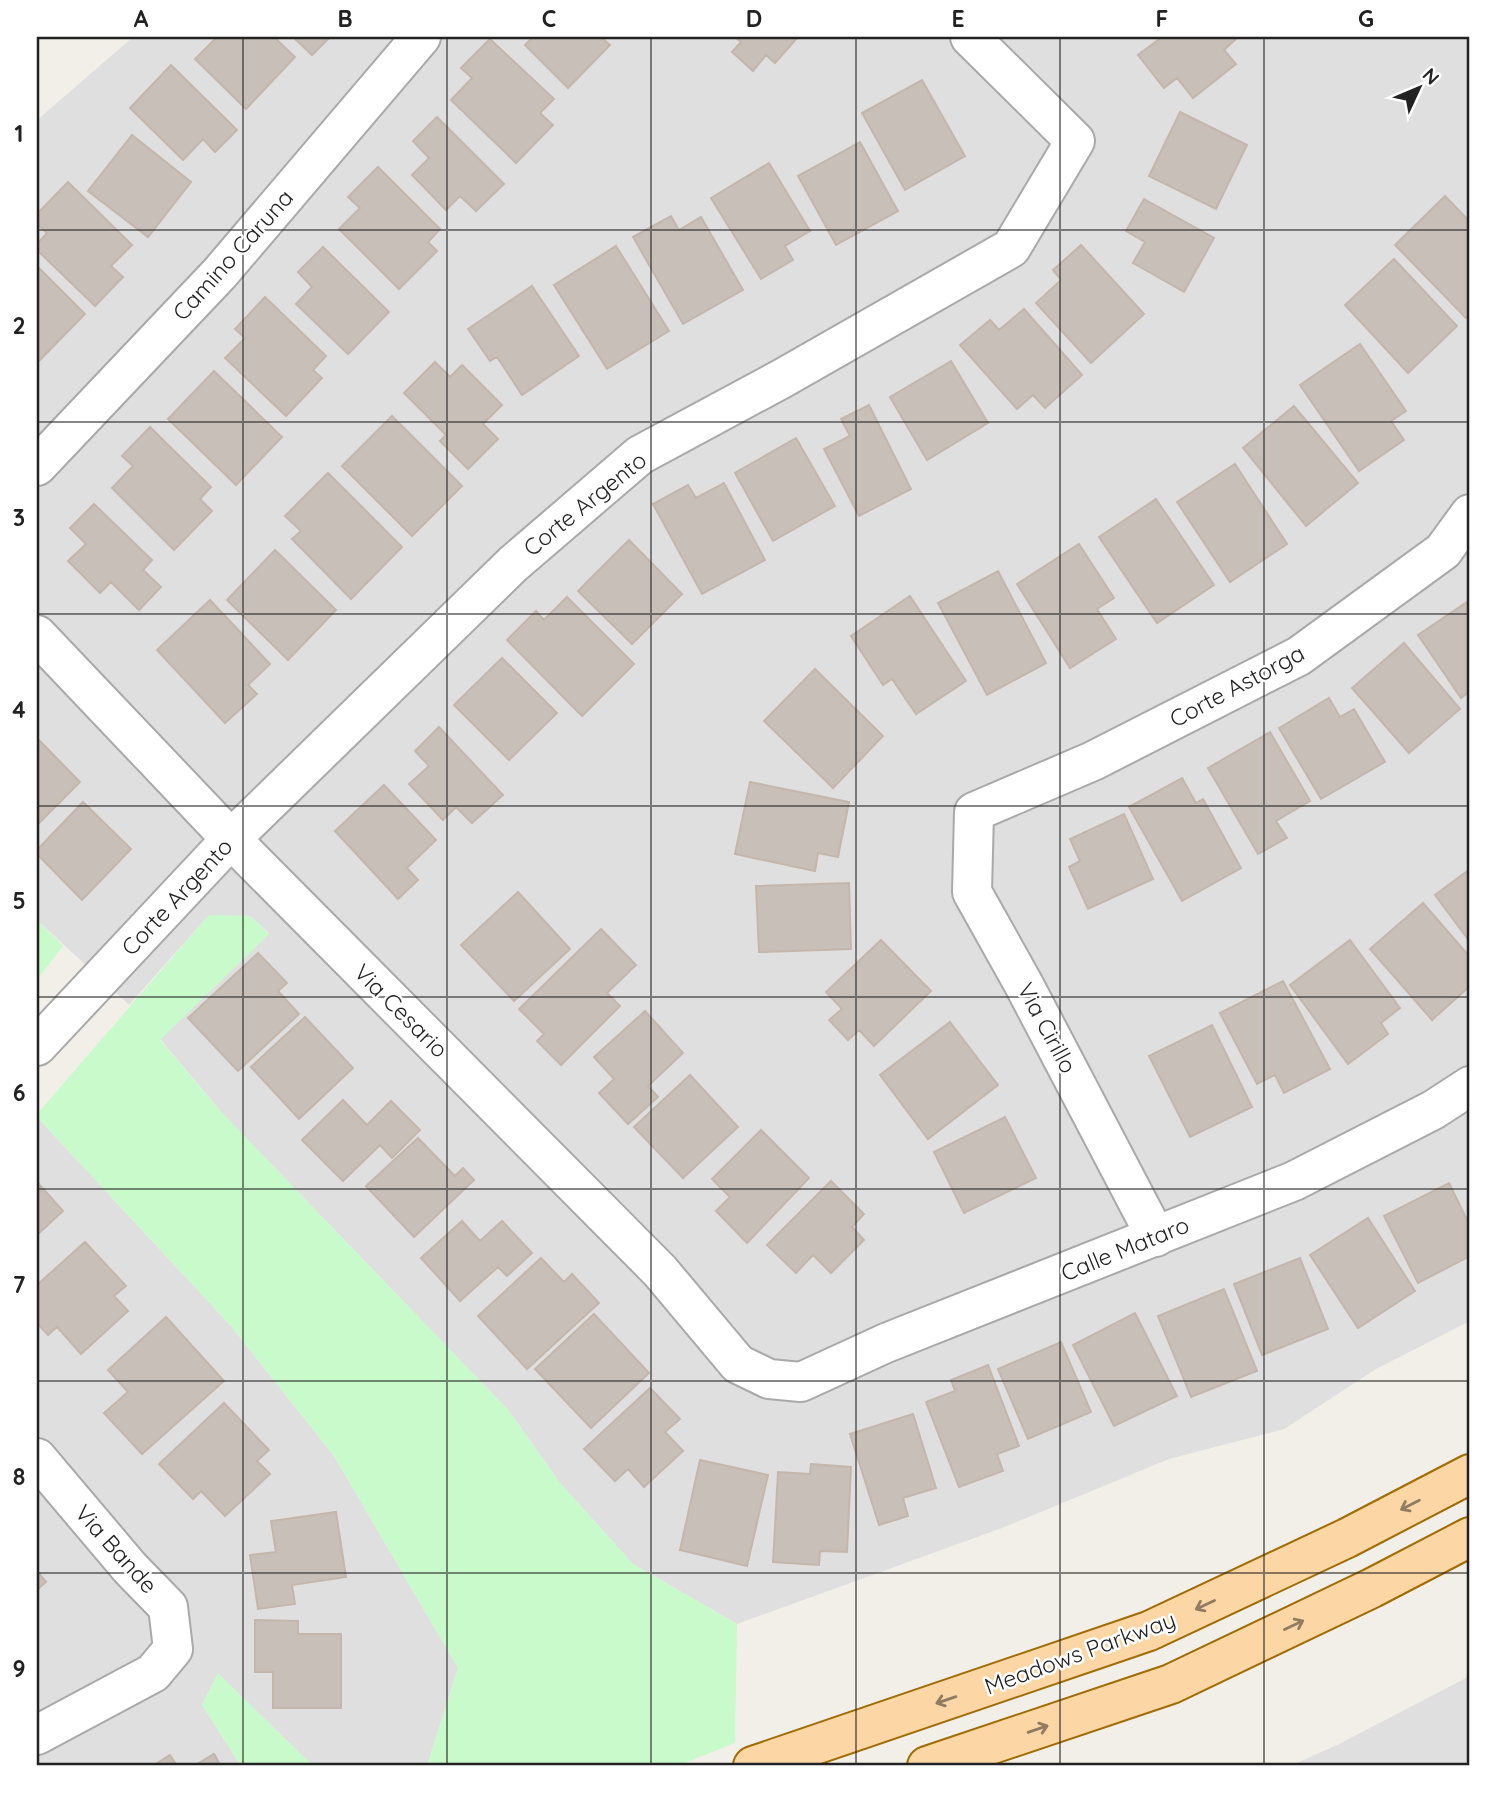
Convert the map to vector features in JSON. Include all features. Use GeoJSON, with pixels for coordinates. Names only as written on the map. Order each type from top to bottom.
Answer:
{"type":"FeatureCollection","features":[{"type":"Feature","properties":{"kind":"main road","name":"Meadows Parkway"},"geometry":{"type":"LineString","coordinates":[[753,1766],[1149,1631],[1347,1538],[1470,1474]]}},
{"type":"Feature","properties":{"kind":"main road"},"geometry":{"type":"LineString","coordinates":[[927,1766],[1171,1684],[1372,1588],[1470,1537]]}},
{"type":"Feature","properties":{"kind":"street","name":"Camino Caruna"},"geometry":{"type":"LineString","coordinates":[[37,466],[220,273],[421,37]]}},
{"type":"Feature","properties":{"kind":"street","name":"Corte Argento"},"geometry":{"type":"LineString","coordinates":[[37,1046],[231,839],[513,564],[640,455],[783,378],[1011,248],[1075,141],[970,37]]}},
{"type":"Feature","properties":{"kind":"street","name":"Corte Astorga"},"geometry":{"type":"LineString","coordinates":[[974,812],[1093,761],[1299,656],[1443,551],[1470,514]]}},
{"type":"Feature","properties":{"kind":"street","name":"Via Cesario"},"geometry":{"type":"LineString","coordinates":[[37,635],[231,839],[660,1271],[738,1364],[769,1379]]}},
{"type":"Feature","properties":{"kind":"street","name":"Via Cirillo"},"geometry":{"type":"LineString","coordinates":[[974,812],[972,892],[1024,985],[1156,1237]]}},
{"type":"Feature","properties":{"kind":"street","name":"Calle Mataro"},"geometry":{"type":"LineString","coordinates":[[769,1379],[801,1382],[886,1343],[1294,1181],[1433,1110],[1470,1086]]}},
{"type":"Feature","properties":{"kind":"street","name":"Via Bande"},"geometry":{"type":"LineString","coordinates":[[37,1458],[130,1568],[168,1607],[173,1649],[153,1673],[37,1735]]}},
{"type":"Feature","properties":{"kind":"shaded area"},"geometry":{"type":"Polygon","coordinates":[[[133,37],[1470,37],[1470,1321],[1376,1369],[1284,1429],[1169,1459],[1002,1528],[737,1624],[633,1564],[560,1483],[509,1411],[223,1114],[160,1039],[269,933],[250,916],[209,915],[129,1005],[37,920],[37,120],[133,37]]]}},
{"type":"Feature","properties":{"kind":"shaded area"},"geometry":{"type":"Polygon","coordinates":[[[37,1117],[230,1325],[334,1456],[458,1668],[427,1766],[313,1766],[218,1674],[202,1705],[241,1766],[37,1766],[37,1117]]]}},
{"type":"Feature","properties":{"kind":"shaded area"},"geometry":{"type":"Polygon","coordinates":[[[1470,1676],[1470,1766],[1290,1766],[1337,1745],[1470,1676]]]}},
{"type":"Feature","properties":{"kind":"green space"},"geometry":{"type":"Polygon","coordinates":[[[209,915],[250,916],[269,934],[160,1040],[223,1114],[509,1411],[560,1483],[633,1564],[737,1624],[735,1743],[677,1766],[427,1766],[458,1668],[334,1456],[230,1325],[37,1117],[209,915]]]}},
{"type":"Feature","properties":{"kind":"green space"},"geometry":{"type":"Polygon","coordinates":[[[37,920],[63,946],[37,980],[37,920]]]}},
{"type":"Feature","properties":{"kind":"green space"},"geometry":{"type":"Polygon","coordinates":[[[218,1673],[313,1766],[241,1766],[202,1705],[218,1673]]]}},
{"type":"Feature","properties":{"kind":"building"},"geometry":{"type":"Polygon","coordinates":[[[217,37],[274,37],[295,57],[246,109],[195,59],[217,37]]]}},
{"type":"Feature","properties":{"kind":"building"},"geometry":{"type":"Polygon","coordinates":[[[293,37],[330,37],[312,55],[293,37]]]}},
{"type":"Feature","properties":{"kind":"building"},"geometry":{"type":"Polygon","coordinates":[[[533,37],[601,37],[610,45],[568,88],[525,45],[533,37]]]}},
{"type":"Feature","properties":{"kind":"building"},"geometry":{"type":"Polygon","coordinates":[[[735,37],[798,37],[775,63],[766,55],[753,71],[732,52],[741,42],[735,37]]]}},
{"type":"Feature","properties":{"kind":"building"},"geometry":{"type":"Polygon","coordinates":[[[1162,37],[1238,37],[1224,50],[1236,64],[1193,98],[1177,78],[1164,88],[1138,55],[1162,37]]]}},
{"type":"Feature","properties":{"kind":"building"},"geometry":{"type":"Polygon","coordinates":[[[490,39],[554,99],[540,113],[553,125],[516,163],[451,100],[472,78],[461,68],[490,39]]]}},
{"type":"Feature","properties":{"kind":"building"},"geometry":{"type":"Polygon","coordinates":[[[171,65],[237,130],[215,152],[203,139],[183,160],[130,108],[171,65]]]}},
{"type":"Feature","properties":{"kind":"building"},"geometry":{"type":"Polygon","coordinates":[[[922,80],[965,156],[905,190],[862,113],[922,80]]]}},
{"type":"Feature","properties":{"kind":"building"},"geometry":{"type":"Polygon","coordinates":[[[1180,112],[1247,145],[1216,209],[1149,176],[1180,112]]]}},
{"type":"Feature","properties":{"kind":"building"},"geometry":{"type":"Polygon","coordinates":[[[437,117],[504,184],[476,211],[460,196],[446,210],[412,175],[429,158],[413,141],[437,117]]]}},
{"type":"Feature","properties":{"kind":"building"},"geometry":{"type":"Polygon","coordinates":[[[132,135],[191,182],[148,237],[88,191],[132,135]]]}},
{"type":"Feature","properties":{"kind":"building"},"geometry":{"type":"Polygon","coordinates":[[[860,142],[898,211],[836,245],[798,176],[860,142]]]}},
{"type":"Feature","properties":{"kind":"building"},"geometry":{"type":"Polygon","coordinates":[[[769,163],[810,231],[785,246],[793,260],[761,279],[711,198],[769,163]]]}},
{"type":"Feature","properties":{"kind":"building"},"geometry":{"type":"Polygon","coordinates":[[[378,167],[440,229],[428,242],[437,251],[399,289],[339,229],[360,208],[348,197],[378,167]]]}},
{"type":"Feature","properties":{"kind":"building"},"geometry":{"type":"Polygon","coordinates":[[[68,182],[132,245],[111,266],[123,277],[95,306],[37,250],[37,244],[47,233],[37,224],[37,214],[68,182]]]}},
{"type":"Feature","properties":{"kind":"building"},"geometry":{"type":"Polygon","coordinates":[[[1445,196],[1470,222],[1470,314],[1466,318],[1395,245],[1445,196]]]}},
{"type":"Feature","properties":{"kind":"building"},"geometry":{"type":"Polygon","coordinates":[[[1144,199],[1214,238],[1184,292],[1133,263],[1145,242],[1126,231],[1144,199]]]}},
{"type":"Feature","properties":{"kind":"building"},"geometry":{"type":"Polygon","coordinates":[[[671,216],[679,230],[701,217],[743,290],[683,324],[633,237],[671,216]]]}},
{"type":"Feature","properties":{"kind":"building"},"geometry":{"type":"Polygon","coordinates":[[[1081,245],[1144,314],[1091,363],[1036,303],[1061,280],[1053,270],[1081,245]]]}},
{"type":"Feature","properties":{"kind":"building"},"geometry":{"type":"Polygon","coordinates":[[[616,246],[669,331],[607,369],[554,285],[616,246]]]}},
{"type":"Feature","properties":{"kind":"building"},"geometry":{"type":"Polygon","coordinates":[[[323,247],[389,312],[348,354],[296,304],[312,287],[298,272],[323,247]]]}},
{"type":"Feature","properties":{"kind":"building"},"geometry":{"type":"Polygon","coordinates":[[[1394,259],[1457,326],[1408,373],[1345,305],[1394,259]]]}},
{"type":"Feature","properties":{"kind":"building"},"geometry":{"type":"Polygon","coordinates":[[[37,266],[85,314],[37,363],[37,266]]]}},
{"type":"Feature","properties":{"kind":"building"},"geometry":{"type":"Polygon","coordinates":[[[532,286],[579,356],[522,395],[497,357],[490,361],[468,329],[532,286]]]}},
{"type":"Feature","properties":{"kind":"building"},"geometry":{"type":"Polygon","coordinates":[[[265,297],[326,356],[313,370],[322,378],[286,416],[225,358],[245,338],[235,329],[265,297]]]}},
{"type":"Feature","properties":{"kind":"building"},"geometry":{"type":"Polygon","coordinates":[[[1024,309],[1082,375],[1045,408],[1033,395],[1017,409],[960,345],[990,320],[999,330],[1024,309]]]}},
{"type":"Feature","properties":{"kind":"building"},"geometry":{"type":"Polygon","coordinates":[[[1360,344],[1406,411],[1391,421],[1404,440],[1359,471],[1300,385],[1360,344]]]}},
{"type":"Feature","properties":{"kind":"building"},"geometry":{"type":"Polygon","coordinates":[[[951,361],[988,423],[927,460],[890,397],[951,361]]]}},
{"type":"Feature","properties":{"kind":"building"},"geometry":{"type":"Polygon","coordinates":[[[435,362],[450,377],[462,365],[502,405],[483,424],[498,439],[468,469],[440,441],[446,435],[404,393],[435,362]]]}},
{"type":"Feature","properties":{"kind":"building"},"geometry":{"type":"Polygon","coordinates":[[[214,371],[282,437],[236,485],[168,419],[214,371]]]}},
{"type":"Feature","properties":{"kind":"building"},"geometry":{"type":"Polygon","coordinates":[[[869,405],[911,489],[859,516],[824,449],[850,436],[841,419],[869,405]]]}},
{"type":"Feature","properties":{"kind":"building"},"geometry":{"type":"Polygon","coordinates":[[[1294,406],[1358,483],[1306,526],[1243,448],[1294,406]]]}},
{"type":"Feature","properties":{"kind":"building"},"geometry":{"type":"Polygon","coordinates":[[[392,416],[462,486],[412,536],[342,466],[392,416]]]}},
{"type":"Feature","properties":{"kind":"building"},"geometry":{"type":"Polygon","coordinates":[[[150,427],[211,487],[200,499],[212,511],[174,550],[112,488],[133,466],[122,456],[150,427]]]}},
{"type":"Feature","properties":{"kind":"building"},"geometry":{"type":"Polygon","coordinates":[[[796,438],[835,506],[773,541],[735,473],[796,438]]]}},
{"type":"Feature","properties":{"kind":"building"},"geometry":{"type":"Polygon","coordinates":[[[1235,464],[1287,544],[1230,582],[1177,502],[1235,464]]]}},
{"type":"Feature","properties":{"kind":"building"},"geometry":{"type":"Polygon","coordinates":[[[328,473],[402,547],[351,599],[292,539],[301,531],[285,516],[328,473]]]}},
{"type":"Feature","properties":{"kind":"building"},"geometry":{"type":"Polygon","coordinates":[[[724,483],[765,560],[702,594],[653,504],[688,485],[696,498],[724,483]]]}},
{"type":"Feature","properties":{"kind":"building"},"geometry":{"type":"Polygon","coordinates":[[[1156,499],[1214,585],[1157,623],[1099,537],[1156,499]]]}},
{"type":"Feature","properties":{"kind":"building"},"geometry":{"type":"Polygon","coordinates":[[[94,504],[152,560],[143,570],[161,587],[139,610],[111,582],[100,593],[68,561],[86,544],[70,528],[94,504]]]}},
{"type":"Feature","properties":{"kind":"building"},"geometry":{"type":"Polygon","coordinates":[[[629,540],[682,594],[632,644],[578,591],[629,540]]]}},
{"type":"Feature","properties":{"kind":"building"},"geometry":{"type":"Polygon","coordinates":[[[1079,544],[1114,598],[1097,609],[1116,639],[1070,668],[1017,584],[1079,544]]]}},
{"type":"Feature","properties":{"kind":"building"},"geometry":{"type":"Polygon","coordinates":[[[275,550],[336,610],[288,660],[227,600],[275,550]]]}},
{"type":"Feature","properties":{"kind":"building"},"geometry":{"type":"Polygon","coordinates":[[[998,571],[1046,663],[987,695],[938,603],[998,571]]]}},
{"type":"Feature","properties":{"kind":"building"},"geometry":{"type":"Polygon","coordinates":[[[910,596],[966,681],[916,714],[892,679],[883,685],[851,636],[910,596]]]}},
{"type":"Feature","properties":{"kind":"building"},"geometry":{"type":"Polygon","coordinates":[[[567,597],[634,664],[582,716],[507,640],[536,611],[544,620],[567,597]]]}},
{"type":"Feature","properties":{"kind":"building"},"geometry":{"type":"Polygon","coordinates":[[[210,600],[270,664],[248,685],[257,694],[225,723],[157,650],[210,600]]]}},
{"type":"Feature","properties":{"kind":"building"},"geometry":{"type":"Polygon","coordinates":[[[1470,600],[1470,691],[1461,698],[1418,635],[1470,600]]]}},
{"type":"Feature","properties":{"kind":"building"},"geometry":{"type":"Polygon","coordinates":[[[1404,643],[1460,709],[1409,753],[1352,688],[1404,643]]]}},
{"type":"Feature","properties":{"kind":"building"},"geometry":{"type":"Polygon","coordinates":[[[502,658],[557,713],[509,760],[454,705],[502,658]]]}},
{"type":"Feature","properties":{"kind":"building"},"geometry":{"type":"Polygon","coordinates":[[[815,669],[883,736],[833,788],[764,721],[815,669]]]}},
{"type":"Feature","properties":{"kind":"building"},"geometry":{"type":"Polygon","coordinates":[[[1329,698],[1340,717],[1354,709],[1385,762],[1321,799],[1279,728],[1329,698]]]}},
{"type":"Feature","properties":{"kind":"building"},"geometry":{"type":"Polygon","coordinates":[[[439,727],[503,795],[472,823],[456,807],[443,820],[409,784],[429,766],[415,751],[439,727]]]}},
{"type":"Feature","properties":{"kind":"building"},"geometry":{"type":"Polygon","coordinates":[[[1270,732],[1310,801],[1276,821],[1287,838],[1258,854],[1208,768],[1270,732]]]}},
{"type":"Feature","properties":{"kind":"building"},"geometry":{"type":"Polygon","coordinates":[[[37,738],[80,782],[37,825],[37,738]]]}},
{"type":"Feature","properties":{"kind":"building"},"geometry":{"type":"Polygon","coordinates":[[[1182,778],[1196,803],[1203,799],[1241,868],[1182,901],[1129,807],[1182,778]]]}},
{"type":"Feature","properties":{"kind":"building"},"geometry":{"type":"Polygon","coordinates":[[[750,782],[849,802],[838,857],[818,853],[815,871],[735,854],[750,782]]]}},
{"type":"Feature","properties":{"kind":"building"},"geometry":{"type":"Polygon","coordinates":[[[384,785],[436,840],[407,868],[418,880],[398,899],[335,831],[384,785]]]}},
{"type":"Feature","properties":{"kind":"building"},"geometry":{"type":"Polygon","coordinates":[[[83,802],[131,849],[82,900],[37,854],[37,850],[83,802]]]}},
{"type":"Feature","properties":{"kind":"building"},"geometry":{"type":"Polygon","coordinates":[[[1124,814],[1153,879],[1088,909],[1069,867],[1080,861],[1070,839],[1124,814]]]}},
{"type":"Feature","properties":{"kind":"building"},"geometry":{"type":"Polygon","coordinates":[[[1470,869],[1470,942],[1435,895],[1470,869]]]}},
{"type":"Feature","properties":{"kind":"building"},"geometry":{"type":"Polygon","coordinates":[[[849,883],[851,949],[759,952],[756,886],[849,883]]]}},
{"type":"Feature","properties":{"kind":"building"},"geometry":{"type":"Polygon","coordinates":[[[518,892],[570,949],[514,1001],[461,945],[518,892]]]}},
{"type":"Feature","properties":{"kind":"building"},"geometry":{"type":"Polygon","coordinates":[[[1423,903],[1470,957],[1470,986],[1432,1020],[1370,949],[1423,903]]]}},
{"type":"Feature","properties":{"kind":"building"},"geometry":{"type":"Polygon","coordinates":[[[601,929],[636,965],[607,993],[620,1006],[561,1065],[537,1041],[544,1034],[519,1009],[601,929]]]}},
{"type":"Feature","properties":{"kind":"building"},"geometry":{"type":"Polygon","coordinates":[[[881,940],[931,991],[874,1046],[859,1030],[848,1040],[829,1020],[842,1009],[826,992],[881,940]]]}},
{"type":"Feature","properties":{"kind":"building"},"geometry":{"type":"Polygon","coordinates":[[[1350,940],[1400,1008],[1381,1023],[1388,1034],[1348,1064],[1290,985],[1350,940]]]}},
{"type":"Feature","properties":{"kind":"building"},"geometry":{"type":"Polygon","coordinates":[[[258,953],[287,983],[278,991],[299,1014],[238,1071],[188,1018],[258,953]]]}},
{"type":"Feature","properties":{"kind":"building"},"geometry":{"type":"Polygon","coordinates":[[[1283,981],[1330,1069],[1284,1093],[1275,1075],[1257,1084],[1220,1013],[1283,981]]]}},
{"type":"Feature","properties":{"kind":"building"},"geometry":{"type":"Polygon","coordinates":[[[645,1011],[683,1053],[648,1086],[658,1097],[628,1124],[599,1093],[614,1079],[594,1057],[645,1011]]]}},
{"type":"Feature","properties":{"kind":"building"},"geometry":{"type":"Polygon","coordinates":[[[305,1017],[353,1068],[299,1119],[251,1067],[305,1017]]]}},
{"type":"Feature","properties":{"kind":"building"},"geometry":{"type":"Polygon","coordinates":[[[950,1022],[998,1085],[928,1139],[880,1075],[950,1022]]]}},
{"type":"Feature","properties":{"kind":"building"},"geometry":{"type":"Polygon","coordinates":[[[1212,1025],[1252,1107],[1190,1137],[1149,1056],[1212,1025]]]}},
{"type":"Feature","properties":{"kind":"building"},"geometry":{"type":"Polygon","coordinates":[[[690,1075],[738,1127],[683,1178],[634,1127],[690,1075]]]}},
{"type":"Feature","properties":{"kind":"building"},"geometry":{"type":"Polygon","coordinates":[[[343,1100],[367,1125],[391,1101],[420,1130],[392,1158],[380,1145],[343,1181],[302,1140],[343,1100]]]}},
{"type":"Feature","properties":{"kind":"building"},"geometry":{"type":"Polygon","coordinates":[[[1005,1117],[1036,1178],[964,1213],[934,1152],[1005,1117]]]}},
{"type":"Feature","properties":{"kind":"building"},"geometry":{"type":"Polygon","coordinates":[[[761,1130],[809,1178],[747,1243],[716,1211],[730,1197],[712,1179],[761,1130]]]}},
{"type":"Feature","properties":{"kind":"building"},"geometry":{"type":"Polygon","coordinates":[[[418,1138],[455,1176],[463,1168],[474,1180],[414,1237],[366,1186],[418,1138]]]}},
{"type":"Feature","properties":{"kind":"building"},"geometry":{"type":"Polygon","coordinates":[[[831,1181],[864,1214],[852,1227],[864,1240],[831,1273],[813,1255],[796,1273],[767,1245],[831,1181]]]}},
{"type":"Feature","properties":{"kind":"building"},"geometry":{"type":"Polygon","coordinates":[[[37,1182],[63,1211],[37,1235],[37,1182]]]}},
{"type":"Feature","properties":{"kind":"building"},"geometry":{"type":"Polygon","coordinates":[[[1449,1183],[1470,1226],[1470,1256],[1418,1283],[1384,1216],[1449,1183]]]}},
{"type":"Feature","properties":{"kind":"building"},"geometry":{"type":"Polygon","coordinates":[[[1368,1218],[1415,1291],[1358,1328],[1310,1255],[1368,1218]]]}},
{"type":"Feature","properties":{"kind":"building"},"geometry":{"type":"Polygon","coordinates":[[[462,1221],[480,1241],[502,1221],[532,1253],[507,1276],[498,1267],[460,1301],[421,1258],[462,1221]]]}},
{"type":"Feature","properties":{"kind":"building"},"geometry":{"type":"Polygon","coordinates":[[[85,1242],[126,1286],[114,1296],[128,1311],[81,1354],[57,1327],[48,1335],[37,1323],[37,1285],[85,1242]]]}},
{"type":"Feature","properties":{"kind":"building"},"geometry":{"type":"Polygon","coordinates":[[[541,1258],[564,1282],[572,1274],[599,1303],[527,1369],[478,1316],[541,1258]]]}},
{"type":"Feature","properties":{"kind":"building"},"geometry":{"type":"Polygon","coordinates":[[[1300,1258],[1328,1329],[1262,1355],[1234,1284],[1300,1258]]]}},
{"type":"Feature","properties":{"kind":"building"},"geometry":{"type":"Polygon","coordinates":[[[1224,1289],[1257,1371],[1191,1397],[1158,1316],[1224,1289]]]}},
{"type":"Feature","properties":{"kind":"building"},"geometry":{"type":"Polygon","coordinates":[[[1135,1313],[1177,1396],[1114,1426],[1073,1345],[1135,1313]]]}},
{"type":"Feature","properties":{"kind":"building"},"geometry":{"type":"Polygon","coordinates":[[[594,1314],[649,1373],[591,1428],[535,1369],[594,1314]]]}},
{"type":"Feature","properties":{"kind":"building"},"geometry":{"type":"Polygon","coordinates":[[[166,1317],[224,1381],[142,1454],[104,1413],[128,1392],[108,1370],[166,1317]]]}},
{"type":"Feature","properties":{"kind":"building"},"geometry":{"type":"Polygon","coordinates":[[[1061,1342],[1091,1412],[1028,1439],[998,1369],[1061,1342]]]}},
{"type":"Feature","properties":{"kind":"building"},"geometry":{"type":"Polygon","coordinates":[[[988,1365],[1019,1446],[997,1454],[1003,1471],[959,1487],[926,1402],[955,1391],[951,1380],[988,1365]]]}},
{"type":"Feature","properties":{"kind":"building"},"geometry":{"type":"Polygon","coordinates":[[[650,1388],[680,1419],[665,1432],[683,1451],[644,1487],[628,1469],[615,1481],[584,1449],[650,1388]]]}},
{"type":"Feature","properties":{"kind":"building"},"geometry":{"type":"Polygon","coordinates":[[[224,1403],[269,1450],[257,1461],[270,1474],[225,1516],[201,1491],[193,1499],[159,1464],[224,1403]]]}},
{"type":"Feature","properties":{"kind":"building"},"geometry":{"type":"Polygon","coordinates":[[[913,1414],[936,1488],[903,1498],[908,1516],[879,1525],[850,1434],[913,1414]]]}},
{"type":"Feature","properties":{"kind":"building"},"geometry":{"type":"Polygon","coordinates":[[[700,1460],[768,1475],[747,1566],[680,1550],[700,1460]]]}},
{"type":"Feature","properties":{"kind":"building"},"geometry":{"type":"Polygon","coordinates":[[[811,1464],[851,1467],[847,1552],[820,1551],[819,1565],[773,1562],[778,1472],[810,1474],[811,1464]]]}},
{"type":"Feature","properties":{"kind":"building"},"geometry":{"type":"Polygon","coordinates":[[[336,1512],[346,1577],[292,1585],[295,1604],[258,1609],[250,1555],[276,1552],[271,1521],[336,1512]]]}},
{"type":"Feature","properties":{"kind":"building"},"geometry":{"type":"Polygon","coordinates":[[[37,1571],[46,1582],[37,1590],[37,1571]]]}},
{"type":"Feature","properties":{"kind":"building"},"geometry":{"type":"Polygon","coordinates":[[[255,1620],[298,1621],[298,1634],[341,1634],[341,1708],[273,1708],[273,1672],[255,1672],[255,1620]]]}},
{"type":"Feature","properties":{"kind":"building"},"geometry":{"type":"Polygon","coordinates":[[[214,1754],[221,1766],[194,1766],[214,1754]]]}},
{"type":"Feature","properties":{"kind":"building"},"geometry":{"type":"Polygon","coordinates":[[[170,1755],[177,1766],[153,1766],[170,1755]]]}}]}
